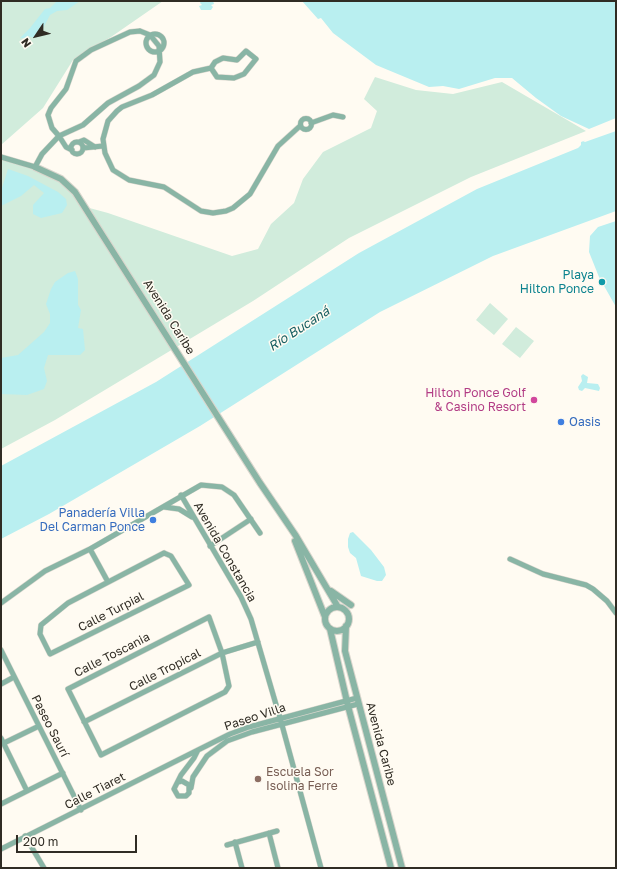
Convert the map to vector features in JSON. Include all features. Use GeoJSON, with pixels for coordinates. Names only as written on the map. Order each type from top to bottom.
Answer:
{"type":"FeatureCollection","features":[{"type":"Feature","properties":{"kind":"street"},"geometry":{"type":"LineString","coordinates":[[35,167],[42,154],[58,136],[83,125],[108,103],[148,81],[158,68],[160,50],[164,44],[163,39],[159,35],[150,35],[140,31],[130,32],[87,52],[78,58],[73,66],[66,89],[51,108],[48,120],[58,136],[66,147],[79,154],[83,148]]}},
{"type":"Feature","properties":{"kind":"street"},"geometry":{"type":"LineString","coordinates":[[150,35],[146,40],[148,48],[153,51],[160,50]]}},
{"type":"Feature","properties":{"kind":"street"},"geometry":{"type":"LineString","coordinates":[[211,68],[217,77],[234,78],[246,73],[256,59],[246,51],[237,60],[223,58],[215,62],[211,68],[193,72],[152,95],[122,107],[108,122],[104,132],[103,146],[110,165],[123,178],[164,187],[194,208],[206,212],[220,212],[233,208],[250,194],[278,146],[300,126],[306,129],[311,123],[333,115],[343,117]]}},
{"type":"Feature","properties":{"kind":"street"},"geometry":{"type":"LineString","coordinates":[[72,150],[72,145],[84,140],[95,147]]}},
{"type":"Feature","properties":{"kind":"street"},"geometry":{"type":"LineString","coordinates":[[79,142],[83,148]]}},
{"type":"Feature","properties":{"kind":"street"},"geometry":{"type":"LineString","coordinates":[[83,148],[103,146]]}},
{"type":"Feature","properties":{"kind":"street","name":"Avenida Caribe"},"geometry":{"type":"LineString","coordinates":[[1,157],[35,167],[61,179],[75,192],[288,525],[338,607]]}},
{"type":"Feature","properties":{"kind":"street"},"geometry":{"type":"LineString","coordinates":[[181,495],[201,485],[222,487],[234,495],[260,533]]}},
{"type":"Feature","properties":{"kind":"street","name":"Avenida Constancia"},"geometry":{"type":"LineString","coordinates":[[1,603],[45,571],[90,549],[164,507],[181,495],[193,518],[241,597],[258,642],[321,868]]}},
{"type":"Feature","properties":{"kind":"street"},"geometry":{"type":"LineString","coordinates":[[164,507],[179,509],[193,518]]}},
{"type":"Feature","properties":{"kind":"street"},"geometry":{"type":"LineString","coordinates":[[210,546],[251,519]]}},
{"type":"Feature","properties":{"kind":"street","name":"Avenida Caribe"},"geometry":{"type":"LineString","coordinates":[[288,525],[325,617]]}},
{"type":"Feature","properties":{"kind":"street"},"geometry":{"type":"LineString","coordinates":[[90,549],[108,582]]}},
{"type":"Feature","properties":{"kind":"street","name":"Calle Turpial"},"geometry":{"type":"LineString","coordinates":[[164,553],[172,556],[189,585],[50,654],[40,634],[41,625],[68,603],[108,582],[164,553]]}},
{"type":"Feature","properties":{"kind":"street"},"geometry":{"type":"LineString","coordinates":[[510,559],[543,574],[586,585],[608,602],[616,613]]}},
{"type":"Feature","properties":{"kind":"street"},"geometry":{"type":"LineString","coordinates":[[327,588],[337,597],[351,605]]}},
{"type":"Feature","properties":{"kind":"street"},"geometry":{"type":"LineString","coordinates":[[338,607],[347,613],[348,620],[346,626],[337,631],[330,629],[326,624],[325,617],[331,609],[338,607]]}},
{"type":"Feature","properties":{"kind":"street","name":"Calle Toscania"},"geometry":{"type":"LineString","coordinates":[[209,617],[222,653],[229,686],[225,692],[101,754],[68,689],[209,617]]}},
{"type":"Feature","properties":{"kind":"street","name":"Avenida Caribe"},"geometry":{"type":"LineString","coordinates":[[346,626],[345,651],[402,868]]}},
{"type":"Feature","properties":{"kind":"street","name":"Avenida Caribe"},"geometry":{"type":"LineString","coordinates":[[330,629],[347,703],[391,868]]}},
{"type":"Feature","properties":{"kind":"street","name":"Calle Tropical"},"geometry":{"type":"LineString","coordinates":[[84,722],[222,653],[258,642]]}},
{"type":"Feature","properties":{"kind":"street","name":"Paseo Saurí"},"geometry":{"type":"LineString","coordinates":[[1,650],[81,810]]}},
{"type":"Feature","properties":{"kind":"street"},"geometry":{"type":"LineString","coordinates":[[1,684],[14,678]]}},
{"type":"Feature","properties":{"kind":"street","name":"Paseo Villa"},"geometry":{"type":"LineString","coordinates":[[198,750],[230,734],[280,719],[358,701]]}},
{"type":"Feature","properties":{"kind":"street","name":"Paseo Villa"},"geometry":{"type":"LineString","coordinates":[[190,789],[193,777],[199,766],[207,756],[227,741],[245,734],[282,725],[347,703]]}},
{"type":"Feature","properties":{"kind":"street"},"geometry":{"type":"LineString","coordinates":[[4,744],[39,726]]}},
{"type":"Feature","properties":{"kind":"street"},"geometry":{"type":"LineString","coordinates":[[1,738],[27,791]]}},
{"type":"Feature","properties":{"kind":"street"},"geometry":{"type":"LineString","coordinates":[[178,782],[186,782],[190,789],[186,796],[178,796],[174,789],[178,782],[198,750]]}},
{"type":"Feature","properties":{"kind":"street","name":"Calle Tiaret"},"geometry":{"type":"LineString","coordinates":[[1,849],[198,750]]}},
{"type":"Feature","properties":{"kind":"street"},"geometry":{"type":"LineString","coordinates":[[178,760],[182,761],[187,768]]}},
{"type":"Feature","properties":{"kind":"street"},"geometry":{"type":"LineString","coordinates":[[1,804],[63,772]]}},
{"type":"Feature","properties":{"kind":"street"},"geometry":{"type":"LineString","coordinates":[[227,845],[277,831]]}},
{"type":"Feature","properties":{"kind":"street"},"geometry":{"type":"LineString","coordinates":[[269,833],[278,868]]}},
{"type":"Feature","properties":{"kind":"street"},"geometry":{"type":"LineString","coordinates":[[25,836],[44,868]]}},
{"type":"Feature","properties":{"kind":"street"},"geometry":{"type":"LineString","coordinates":[[235,842],[242,868]]}},
{"type":"Feature","properties":{"kind":"green space"},"geometry":{"type":"Polygon","coordinates":[[[1,1],[163,1],[111,37],[73,60],[43,108],[1,145],[1,1]]]}},
{"type":"Feature","properties":{"kind":"green space"},"geometry":{"type":"Polygon","coordinates":[[[375,77],[416,90],[453,94],[502,82],[586,131],[471,177],[349,238],[253,301],[55,420],[1,449],[1,160],[43,170],[53,176],[72,192],[82,206],[108,213],[232,256],[258,249],[271,224],[294,203],[303,179],[323,152],[371,128],[377,111],[364,99],[375,77]]]}},
{"type":"Feature","properties":{"kind":"green space"},"geometry":{"type":"Polygon","coordinates":[[[490,303],[508,319],[494,335],[476,320],[490,303]]]}},
{"type":"Feature","properties":{"kind":"green space"},"geometry":{"type":"Polygon","coordinates":[[[516,327],[534,341],[520,358],[502,344],[516,327]]]}},
{"type":"Feature","properties":{"kind":"water"},"geometry":{"type":"Polygon","coordinates":[[[57,1],[80,1],[67,10],[57,11],[50,15],[39,36],[34,38],[28,36],[26,38],[20,38],[45,9],[50,8],[57,1]]]}},
{"type":"Feature","properties":{"kind":"water"},"geometry":{"type":"Polygon","coordinates":[[[201,1],[213,1],[214,4],[211,5],[213,7],[211,10],[201,10],[199,6],[202,5],[200,3],[201,1]]]}},
{"type":"Feature","properties":{"kind":"water"},"geometry":{"type":"Polygon","coordinates":[[[302,1],[616,1],[616,118],[589,129],[561,116],[512,78],[495,78],[459,89],[443,86],[429,87],[376,65],[333,33],[321,18],[318,19],[302,1]]]}},
{"type":"Feature","properties":{"kind":"water","name":"Río Bucaná"},"geometry":{"type":"Polygon","coordinates":[[[616,129],[616,211],[493,256],[380,312],[200,426],[49,514],[1,539],[1,466],[156,382],[359,253],[477,189],[578,148],[581,145],[581,142],[616,129]]]}},
{"type":"Feature","properties":{"kind":"water"},"geometry":{"type":"Polygon","coordinates":[[[8,169],[28,176],[58,192],[66,199],[67,205],[62,213],[41,218],[33,214],[33,205],[44,193],[34,185],[21,196],[1,206],[1,191],[8,169]]]}},
{"type":"Feature","properties":{"kind":"water"},"geometry":{"type":"Polygon","coordinates":[[[616,221],[616,307],[599,277],[589,252],[590,236],[598,227],[616,221]]]}},
{"type":"Feature","properties":{"kind":"water"},"geometry":{"type":"Polygon","coordinates":[[[75,271],[78,279],[78,305],[81,310],[78,328],[83,329],[85,350],[80,355],[48,355],[44,368],[47,381],[44,389],[27,395],[1,394],[1,358],[18,355],[44,332],[50,323],[50,314],[46,304],[51,289],[55,282],[68,273],[75,271]]]}},
{"type":"Feature","properties":{"kind":"water"},"geometry":{"type":"Polygon","coordinates":[[[583,374],[588,377],[587,383],[598,384],[600,388],[599,391],[585,388],[582,391],[579,390],[578,387],[582,381],[581,376],[583,374]]]}},
{"type":"Feature","properties":{"kind":"water"},"geometry":{"type":"Polygon","coordinates":[[[353,532],[371,550],[384,567],[386,575],[382,581],[361,576],[356,558],[350,553],[348,547],[350,533],[353,532]]]}},
{"type":"Feature","properties":{"kind":"pier"},"geometry":{"type":"Polygon","coordinates":[[[616,127],[616,131],[585,142],[583,141],[616,127]]]}},
{"type":"Feature","properties":{"kind":"place","name":"Playa Hilton Ponce"},"geometry":{"type":"Point","coordinates":[602,282]}},
{"type":"Feature","properties":{"kind":"place","name":"Hilton Ponce Golf & Casino Resort"},"geometry":{"type":"Point","coordinates":[534,400]}},
{"type":"Feature","properties":{"kind":"place","name":"Oasis"},"geometry":{"type":"Point","coordinates":[561,422]}},
{"type":"Feature","properties":{"kind":"place","name":"Panadería Villa Del Carman Ponce"},"geometry":{"type":"Point","coordinates":[153,520]}},
{"type":"Feature","properties":{"kind":"place","name":"Escuela Sor Isolina Ferre"},"geometry":{"type":"Point","coordinates":[258,779]}}]}
